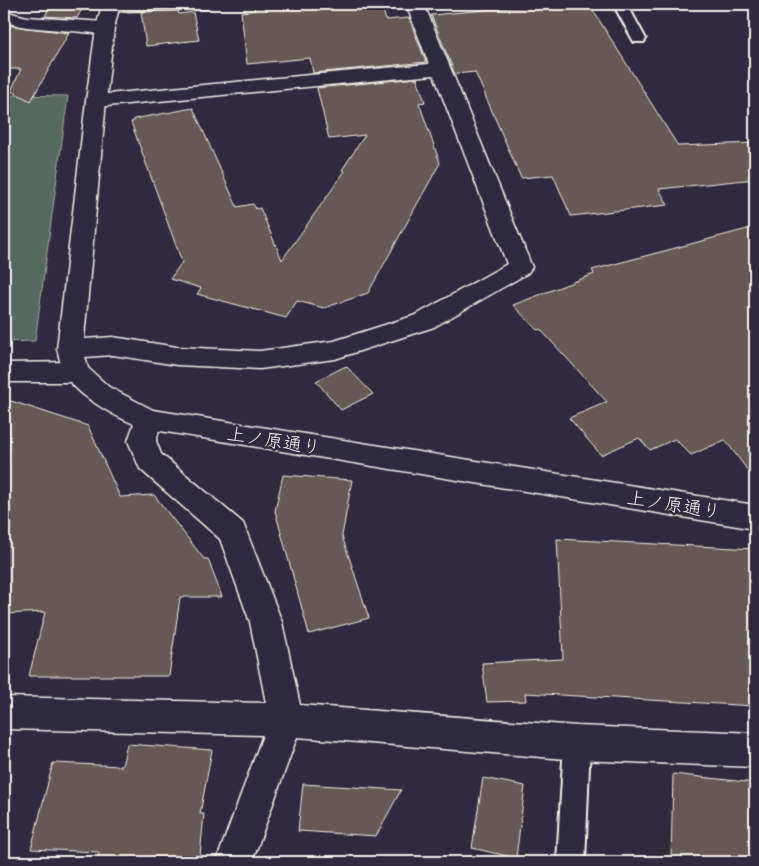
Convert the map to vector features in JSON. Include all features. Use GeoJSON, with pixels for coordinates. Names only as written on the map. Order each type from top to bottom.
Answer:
{"type":"FeatureCollection","features":[{"type":"Feature","properties":{"kind":"street"},"geometry":{"type":"LineString","coordinates":[[4,373],[73,360],[112,346],[177,356],[260,360],[335,350],[425,321],[520,267],[415,4]]}},
{"type":"Feature","properties":{"kind":"street"},"geometry":{"type":"LineString","coordinates":[[73,360],[96,100],[105,28],[111,6]]}},
{"type":"Feature","properties":{"kind":"street"},"geometry":{"type":"LineString","coordinates":[[4,16],[26,22],[105,28]]}},
{"type":"Feature","properties":{"kind":"street"},"geometry":{"type":"LineString","coordinates":[[96,100],[441,69]]}},
{"type":"Feature","properties":{"kind":"street","name":"上ノ原通り"},"geometry":{"type":"LineString","coordinates":[[73,360],[100,394],[148,419],[755,517]]}},
{"type":"Feature","properties":{"kind":"street"},"geometry":{"type":"LineString","coordinates":[[148,419],[142,441],[150,460],[232,532],[266,622],[286,720],[234,862]]}},
{"type":"Feature","properties":{"kind":"street"},"geometry":{"type":"LineString","coordinates":[[4,713],[286,720],[577,743],[755,750]]}},
{"type":"Feature","properties":{"kind":"lane"},"geometry":{"type":"LineString","coordinates":[[111,6],[206,4]]}},
{"type":"Feature","properties":{"kind":"lane"},"geometry":{"type":"LineString","coordinates":[[620,4],[639,39]]}},
{"type":"Feature","properties":{"kind":"lane"},"geometry":{"type":"LineString","coordinates":[[571,862],[577,743]]}},
{"type":"Feature","properties":{"kind":"green space"},"geometry":{"type":"Polygon","coordinates":[[[4,95],[68,96],[35,341],[4,342],[4,95]]]}},
{"type":"Feature","properties":{"kind":"building"},"geometry":{"type":"Polygon","coordinates":[[[51,4],[85,4],[77,18],[45,16],[51,4]]]}},
{"type":"Feature","properties":{"kind":"building"},"geometry":{"type":"Polygon","coordinates":[[[253,4],[381,4],[386,20],[409,18],[426,62],[313,73],[310,58],[247,64],[241,12],[255,10],[253,4]]]}},
{"type":"Feature","properties":{"kind":"building"},"geometry":{"type":"Polygon","coordinates":[[[550,4],[589,4],[678,146],[755,143],[755,179],[659,189],[668,205],[571,216],[553,175],[521,178],[475,72],[455,74],[431,15],[550,4]]]}},
{"type":"Feature","properties":{"kind":"building"},"geometry":{"type":"Polygon","coordinates":[[[178,11],[179,14],[193,12],[199,40],[146,46],[141,12],[178,11]]]}},
{"type":"Feature","properties":{"kind":"building"},"geometry":{"type":"Polygon","coordinates":[[[4,25],[69,33],[31,101],[11,91],[21,69],[4,69],[4,25]]]}},
{"type":"Feature","properties":{"kind":"building"},"geometry":{"type":"Polygon","coordinates":[[[417,78],[425,102],[419,103],[440,163],[368,293],[324,308],[297,301],[286,318],[197,294],[201,288],[170,279],[182,262],[131,122],[134,119],[193,108],[237,207],[253,204],[256,209],[260,208],[282,260],[345,171],[342,170],[365,135],[329,139],[317,88],[417,78]]]}},
{"type":"Feature","properties":{"kind":"building"},"geometry":{"type":"Polygon","coordinates":[[[755,227],[755,480],[725,440],[691,455],[675,439],[650,450],[639,438],[601,455],[569,418],[607,402],[540,329],[537,330],[513,305],[594,274],[592,270],[755,227]]]}},
{"type":"Feature","properties":{"kind":"building"},"geometry":{"type":"Polygon","coordinates":[[[346,366],[373,394],[341,410],[316,381],[346,366]]]}},
{"type":"Feature","properties":{"kind":"building"},"geometry":{"type":"Polygon","coordinates":[[[8,400],[88,426],[120,497],[154,495],[204,559],[208,559],[222,597],[180,597],[169,676],[29,676],[45,612],[4,614],[4,479],[10,446],[8,400]]]}},
{"type":"Feature","properties":{"kind":"building"},"geometry":{"type":"Polygon","coordinates":[[[283,475],[352,480],[342,536],[369,618],[309,634],[275,511],[283,475]]]}},
{"type":"Feature","properties":{"kind":"building"},"geometry":{"type":"Polygon","coordinates":[[[557,539],[755,549],[755,706],[525,693],[526,701],[487,702],[482,663],[563,659],[557,539]]]}},
{"type":"Feature","properties":{"kind":"building"},"geometry":{"type":"Polygon","coordinates":[[[127,744],[212,750],[200,814],[204,814],[200,856],[98,859],[99,852],[31,849],[53,763],[122,766],[127,744]]]}},
{"type":"Feature","properties":{"kind":"building"},"geometry":{"type":"Polygon","coordinates":[[[673,774],[755,783],[755,862],[671,862],[673,774]]]}},
{"type":"Feature","properties":{"kind":"building"},"geometry":{"type":"Polygon","coordinates":[[[483,778],[525,786],[516,858],[472,848],[483,778]]]}},
{"type":"Feature","properties":{"kind":"building"},"geometry":{"type":"Polygon","coordinates":[[[303,784],[401,790],[376,836],[298,831],[303,784]]]}}]}
